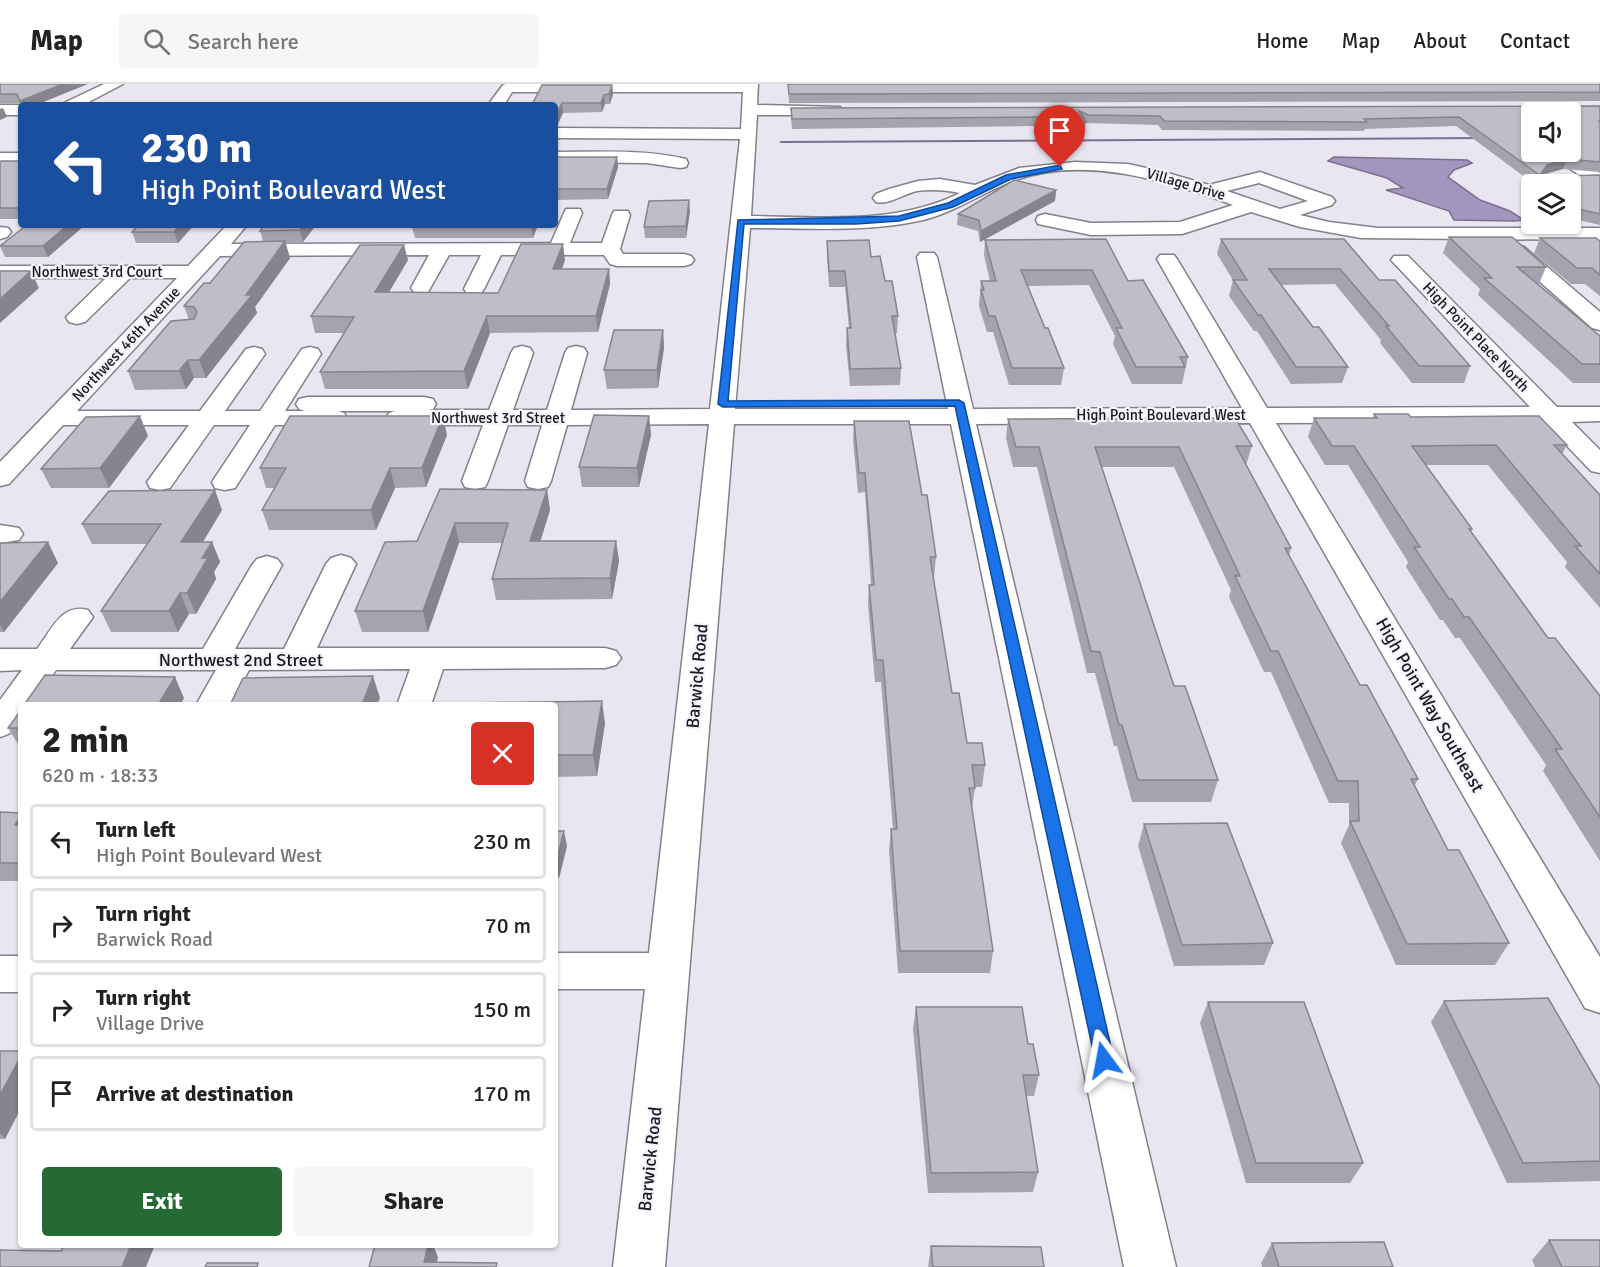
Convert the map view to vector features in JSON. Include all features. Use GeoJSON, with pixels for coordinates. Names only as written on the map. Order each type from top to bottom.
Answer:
{"type":"FeatureCollection","features":[{"type":"Feature","properties":{"kind":"street"},"geometry":{"type":"LineString","coordinates":[[77,102],[116,84]]}},
{"type":"Feature","properties":{"kind":"street"},"geometry":{"type":"LineString","coordinates":[[498,102],[508,88],[847,110]]}},
{"type":"Feature","properties":{"kind":"street"},"geometry":{"type":"LineString","coordinates":[[558,133],[578,133],[750,104]]}},
{"type":"Feature","properties":{"kind":"street","name":"Barwick Road"},"geometry":{"type":"LineString","coordinates":[[639,1267],[741,222],[750,104]]}},
{"type":"Feature","properties":{"kind":"street"},"geometry":{"type":"LineString","coordinates":[[0,110],[18,110]]}},
{"type":"Feature","properties":{"kind":"street"},"geometry":{"type":"LineString","coordinates":[[578,133],[586,116]]}},
{"type":"Feature","properties":{"kind":"street"},"geometry":{"type":"LineString","coordinates":[[0,158],[18,158]]}},
{"type":"Feature","properties":{"kind":"street"},"geometry":{"type":"LineString","coordinates":[[558,158],[647,158],[680,163]]}},
{"type":"Feature","properties":{"kind":"street"},"geometry":{"type":"LineString","coordinates":[[1571,162],[1597,186]]}},
{"type":"Feature","properties":{"kind":"street","name":"Village Drive"},"geometry":{"type":"LineString","coordinates":[[741,222],[856,222],[899,219],[936,211],[1024,173],[1079,167],[1147,172],[1185,181],[1281,215],[1328,228],[1376,234],[1600,234]]}},
{"type":"Feature","properties":{"kind":"street"},"geometry":{"type":"LineString","coordinates":[[947,184],[966,174]]}},
{"type":"Feature","properties":{"kind":"street"},"geometry":{"type":"LineString","coordinates":[[1211,190],[1260,177],[1326,201],[1281,215]]}},
{"type":"Feature","properties":{"kind":"street"},"geometry":{"type":"LineString","coordinates":[[1581,181],[1597,186]]}},
{"type":"Feature","properties":{"kind":"street"},"geometry":{"type":"LineString","coordinates":[[882,198],[913,186],[947,184],[978,191]]}},
{"type":"Feature","properties":{"kind":"street"},"geometry":{"type":"LineString","coordinates":[[1045,220],[1091,229],[1182,228],[1253,205]]}},
{"type":"Feature","properties":{"kind":"street"},"geometry":{"type":"LineString","coordinates":[[558,249],[573,213]]}},
{"type":"Feature","properties":{"kind":"street"},"geometry":{"type":"LineString","coordinates":[[614,255],[621,215]]}},
{"type":"Feature","properties":{"kind":"street","name":"Northwest 46th Avenue"},"geometry":{"type":"LineString","coordinates":[[4,468],[63,411],[235,228]]}},
{"type":"Feature","properties":{"kind":"street"},"geometry":{"type":"LineString","coordinates":[[329,249],[341,233]]}},
{"type":"Feature","properties":{"kind":"street"},"geometry":{"type":"LineString","coordinates":[[214,250],[329,249],[386,241],[443,249],[558,249],[684,260]]}},
{"type":"Feature","properties":{"kind":"street"},"geometry":{"type":"LineString","coordinates":[[275,272],[293,249]]}},
{"type":"Feature","properties":{"kind":"street"},"geometry":{"type":"LineString","coordinates":[[421,288],[443,249]]}},
{"type":"Feature","properties":{"kind":"street"},"geometry":{"type":"LineString","coordinates":[[474,289],[494,249]]}},
{"type":"Feature","properties":{"kind":"street"},"geometry":{"type":"LineString","coordinates":[[1517,251],[1600,323]]}},
{"type":"Feature","properties":{"kind":"street"},"geometry":{"type":"LineString","coordinates":[[927,257],[1150,1267]]}},
{"type":"Feature","properties":{"kind":"street","name":"High Point Way Southeast"},"geometry":{"type":"LineString","coordinates":[[1167,259],[1600,995]]}},
{"type":"Feature","properties":{"kind":"street","name":"High Point Place North"},"geometry":{"type":"LineString","coordinates":[[1401,260],[1600,465]]}},
{"type":"Feature","properties":{"kind":"street"},"geometry":{"type":"LineString","coordinates":[[77,317],[124,266]]}},
{"type":"Feature","properties":{"kind":"street","name":"Northwest 3rd Court"},"geometry":{"type":"LineString","coordinates":[[0,272],[124,266],[193,272]]}},
{"type":"Feature","properties":{"kind":"street"},"geometry":{"type":"LineString","coordinates":[[138,331],[169,331]]}},
{"type":"Feature","properties":{"kind":"street"},"geometry":{"type":"LineString","coordinates":[[475,482],[522,353]]}},
{"type":"Feature","properties":{"kind":"street"},"geometry":{"type":"LineString","coordinates":[[538,481],[576,353]]}},
{"type":"Feature","properties":{"kind":"street"},"geometry":{"type":"LineString","coordinates":[[160,482],[254,354]]}},
{"type":"Feature","properties":{"kind":"street"},"geometry":{"type":"LineString","coordinates":[[225,482],[310,354]]}},
{"type":"Feature","properties":{"kind":"street","name":"High Point Boulevard West"},"geometry":{"type":"LineString","coordinates":[[722,411],[1544,407],[1600,400]]}},
{"type":"Feature","properties":{"kind":"street","name":"High Point Boulevard West"},"geometry":{"type":"LineString","coordinates":[[1544,407],[1600,414]]}},
{"type":"Feature","properties":{"kind":"street","name":"Northwest 3rd Street"},"geometry":{"type":"LineString","coordinates":[[63,411],[722,411]]}},
{"type":"Feature","properties":{"kind":"street"},"geometry":{"type":"LineString","coordinates":[[295,660],[341,564]]}},
{"type":"Feature","properties":{"kind":"street"},"geometry":{"type":"LineString","coordinates":[[214,702],[226,660],[267,565]]}},
{"type":"Feature","properties":{"kind":"street"},"geometry":{"type":"LineString","coordinates":[[0,724],[76,617]]}},
{"type":"Feature","properties":{"kind":"street","name":"Northwest 2nd Street"},"geometry":{"type":"LineString","coordinates":[[0,660],[605,658]]}},
{"type":"Feature","properties":{"kind":"street"},"geometry":{"type":"LineString","coordinates":[[415,702],[430,660]]}},
{"type":"Feature","properties":{"kind":"street"},"geometry":{"type":"LineString","coordinates":[[558,971],[668,971]]}},
{"type":"Feature","properties":{"kind":"street"},"geometry":{"type":"LineString","coordinates":[[0,974],[18,974]]}},
{"type":"Feature","properties":{"kind":"shaded area"},"geometry":{"type":"Polygon","coordinates":[[[1334,157],[1467,160],[1472,163],[1454,170],[1448,177],[1480,200],[1510,211],[1521,220],[1454,220],[1449,211],[1386,190],[1403,188],[1387,178],[1328,161],[1334,157]]]}},
{"type":"Feature","properties":{"kind":"building"},"geometry":{"type":"Polygon","coordinates":[[[0,84],[63,84],[20,101],[17,94],[0,94],[0,84]]]}},
{"type":"Feature","properties":{"kind":"building"},"geometry":{"type":"Polygon","coordinates":[[[788,84],[1600,84],[1600,92],[789,94],[788,84]]]}},
{"type":"Feature","properties":{"kind":"building"},"geometry":{"type":"Polygon","coordinates":[[[542,85],[612,85],[609,94],[604,95],[601,103],[562,103],[558,112],[558,102],[534,102],[542,85]]]}},
{"type":"Feature","properties":{"kind":"building"},"geometry":{"type":"Polygon","coordinates":[[[1521,106],[1521,162],[1459,117],[1364,119],[1367,122],[1164,121],[1160,116],[1088,115],[1079,111],[1086,122],[1044,122],[1041,117],[792,119],[791,108],[1521,106]]]}},
{"type":"Feature","properties":{"kind":"building"},"geometry":{"type":"Polygon","coordinates":[[[1581,106],[1600,106],[1600,162],[1581,160],[1581,106]]]}},
{"type":"Feature","properties":{"kind":"building"},"geometry":{"type":"Polygon","coordinates":[[[558,157],[617,157],[607,189],[558,189],[558,157]]]}},
{"type":"Feature","properties":{"kind":"building"},"geometry":{"type":"Polygon","coordinates":[[[18,161],[18,208],[0,208],[0,162],[18,161]]]}},
{"type":"Feature","properties":{"kind":"building"},"geometry":{"type":"Polygon","coordinates":[[[1521,162],[1557,162],[1547,165],[1541,174],[1521,162]]]}},
{"type":"Feature","properties":{"kind":"building"},"geometry":{"type":"Polygon","coordinates":[[[1581,175],[1600,175],[1600,214],[1581,210],[1581,175]]]}},
{"type":"Feature","properties":{"kind":"building"},"geometry":{"type":"Polygon","coordinates":[[[1014,180],[1056,190],[981,231],[979,220],[958,214],[1014,180]]]}},
{"type":"Feature","properties":{"kind":"building"},"geometry":{"type":"Polygon","coordinates":[[[689,200],[686,226],[644,227],[649,201],[689,200]]]}},
{"type":"Feature","properties":{"kind":"building"},"geometry":{"type":"Polygon","coordinates":[[[23,228],[64,228],[43,246],[0,246],[23,228]]]}},
{"type":"Feature","properties":{"kind":"building"},"geometry":{"type":"Polygon","coordinates":[[[136,228],[177,228],[174,232],[132,232],[136,228]]]}},
{"type":"Feature","properties":{"kind":"building"},"geometry":{"type":"Polygon","coordinates":[[[262,228],[302,228],[300,230],[260,231],[262,228]]]}},
{"type":"Feature","properties":{"kind":"building"},"geometry":{"type":"Polygon","coordinates":[[[1449,237],[1512,237],[1546,267],[1517,267],[1600,336],[1600,364],[1582,364],[1484,278],[1492,278],[1449,237]]]}},
{"type":"Feature","properties":{"kind":"building"},"geometry":{"type":"Polygon","coordinates":[[[1540,238],[1596,238],[1600,241],[1600,275],[1592,268],[1577,268],[1540,238]]]}},
{"type":"Feature","properties":{"kind":"building"},"geometry":{"type":"Polygon","coordinates":[[[1106,239],[1128,281],[1143,280],[1188,357],[1180,357],[1185,367],[1136,367],[1116,328],[1122,328],[1092,270],[1021,270],[1064,368],[1012,368],[995,316],[989,316],[981,290],[984,290],[981,281],[996,281],[985,240],[1106,239]]]}},
{"type":"Feature","properties":{"kind":"building"},"geometry":{"type":"Polygon","coordinates":[[[1221,239],[1344,239],[1379,280],[1395,280],[1470,366],[1419,366],[1386,326],[1389,326],[1340,269],[1269,269],[1313,327],[1319,327],[1348,367],[1296,367],[1261,315],[1258,315],[1233,280],[1247,280],[1221,239]]]}},
{"type":"Feature","properties":{"kind":"building"},"geometry":{"type":"Polygon","coordinates":[[[869,240],[871,257],[880,256],[885,281],[892,281],[898,316],[892,316],[901,368],[850,369],[847,328],[851,328],[845,271],[829,271],[827,241],[869,240]]]}},
{"type":"Feature","properties":{"kind":"building"},"geometry":{"type":"Polygon","coordinates":[[[285,241],[246,295],[252,295],[199,360],[188,360],[179,371],[128,371],[171,321],[194,319],[197,312],[194,307],[184,306],[204,283],[210,283],[244,242],[285,241]]]}},
{"type":"Feature","properties":{"kind":"building"},"geometry":{"type":"Polygon","coordinates":[[[521,244],[563,244],[553,269],[609,269],[596,316],[487,316],[464,371],[320,372],[354,317],[311,316],[360,245],[404,245],[375,292],[498,293],[521,244]]]}},
{"type":"Feature","properties":{"kind":"building"},"geometry":{"type":"Polygon","coordinates":[[[0,271],[31,271],[0,299],[0,271]]]}},
{"type":"Feature","properties":{"kind":"building"},"geometry":{"type":"Polygon","coordinates":[[[614,330],[663,330],[657,370],[604,370],[614,330]]]}},
{"type":"Feature","properties":{"kind":"building"},"geometry":{"type":"Polygon","coordinates":[[[1374,414],[1408,414],[1411,417],[1539,416],[1567,445],[1554,445],[1600,495],[1600,574],[1575,546],[1581,546],[1496,445],[1412,446],[1548,638],[1555,638],[1600,696],[1600,817],[1555,749],[1562,749],[1469,617],[1464,617],[1452,599],[1449,599],[1414,547],[1420,547],[1354,446],[1332,446],[1314,418],[1377,418],[1374,414]]]}},
{"type":"Feature","properties":{"kind":"building"},"geometry":{"type":"Polygon","coordinates":[[[594,415],[649,416],[637,468],[579,467],[594,415]]]}},
{"type":"Feature","properties":{"kind":"building"},"geometry":{"type":"Polygon","coordinates":[[[140,416],[100,468],[41,469],[86,417],[140,416]]]}},
{"type":"Feature","properties":{"kind":"building"},"geometry":{"type":"Polygon","coordinates":[[[290,416],[443,416],[422,468],[390,468],[371,510],[262,510],[286,468],[260,468],[290,416]]]}},
{"type":"Feature","properties":{"kind":"building"},"geometry":{"type":"Polygon","coordinates":[[[1235,418],[1252,446],[1236,446],[1291,548],[1285,548],[1360,685],[1367,685],[1418,779],[1411,779],[1448,850],[1459,850],[1509,943],[1407,944],[1350,821],[1359,821],[1358,781],[1338,781],[1278,651],[1271,651],[1235,576],[1240,576],[1179,447],[1095,447],[1174,686],[1185,686],[1218,780],[1138,780],[1122,725],[1119,725],[1100,652],[1091,651],[1039,447],[1016,447],[1008,419],[1235,418]]]}},
{"type":"Feature","properties":{"kind":"building"},"geometry":{"type":"Polygon","coordinates":[[[854,421],[909,421],[922,495],[927,495],[936,557],[930,557],[952,693],[959,693],[967,743],[982,743],[985,765],[972,765],[975,788],[969,788],[993,951],[900,951],[891,829],[897,829],[883,660],[876,660],[869,585],[874,585],[865,473],[859,473],[854,421]]]}},
{"type":"Feature","properties":{"kind":"building"},"geometry":{"type":"Polygon","coordinates":[[[440,489],[547,490],[530,541],[616,541],[610,578],[492,579],[508,523],[455,523],[423,611],[355,611],[385,542],[417,541],[440,489]]]}},
{"type":"Feature","properties":{"kind":"building"},"geometry":{"type":"Polygon","coordinates":[[[215,490],[181,542],[212,542],[202,558],[208,558],[187,593],[180,593],[169,611],[101,611],[161,524],[82,524],[109,491],[215,490]]]}},
{"type":"Feature","properties":{"kind":"building"},"geometry":{"type":"Polygon","coordinates":[[[48,542],[0,602],[0,543],[48,542]]]}},
{"type":"Feature","properties":{"kind":"building"},"geometry":{"type":"Polygon","coordinates":[[[45,675],[175,677],[160,702],[26,702],[45,675]]]}},
{"type":"Feature","properties":{"kind":"building"},"geometry":{"type":"Polygon","coordinates":[[[373,676],[363,702],[231,702],[243,678],[373,676]]]}},
{"type":"Feature","properties":{"kind":"building"},"geometry":{"type":"Polygon","coordinates":[[[602,701],[593,755],[558,755],[558,702],[535,702],[602,701]]]}},
{"type":"Feature","properties":{"kind":"building"},"geometry":{"type":"Polygon","coordinates":[[[18,714],[18,728],[8,728],[18,714]]]}},
{"type":"Feature","properties":{"kind":"building"},"geometry":{"type":"Polygon","coordinates":[[[0,812],[18,813],[18,820],[15,825],[18,825],[18,863],[0,863],[0,812]]]}},
{"type":"Feature","properties":{"kind":"building"},"geometry":{"type":"Polygon","coordinates":[[[1227,823],[1273,943],[1182,945],[1144,824],[1227,823]]]}},
{"type":"Feature","properties":{"kind":"building"},"geometry":{"type":"Polygon","coordinates":[[[558,831],[564,831],[558,855],[558,831]]]}},
{"type":"Feature","properties":{"kind":"building"},"geometry":{"type":"Polygon","coordinates":[[[1548,998],[1600,1087],[1600,1161],[1523,1163],[1444,1001],[1548,998]]]}},
{"type":"Feature","properties":{"kind":"building"},"geometry":{"type":"Polygon","coordinates":[[[1208,1002],[1304,1002],[1363,1163],[1256,1163],[1208,1002]]]}},
{"type":"Feature","properties":{"kind":"building"},"geometry":{"type":"Polygon","coordinates":[[[916,1007],[1022,1007],[1028,1044],[1033,1044],[1039,1075],[1023,1075],[1038,1172],[931,1173],[916,1007]]]}},
{"type":"Feature","properties":{"kind":"building"},"geometry":{"type":"Polygon","coordinates":[[[0,1051],[18,1051],[18,1062],[0,1095],[0,1051]]]}},
{"type":"Feature","properties":{"kind":"building"},"geometry":{"type":"Polygon","coordinates":[[[1549,1240],[1600,1240],[1600,1267],[1562,1267],[1549,1240]]]}},
{"type":"Feature","properties":{"kind":"building"},"geometry":{"type":"Polygon","coordinates":[[[1384,1242],[1393,1267],[1279,1267],[1272,1243],[1384,1242]]]}},
{"type":"Feature","properties":{"kind":"building"},"geometry":{"type":"Polygon","coordinates":[[[931,1246],[1041,1247],[1044,1267],[933,1267],[931,1246]]]}},
{"type":"Feature","properties":{"kind":"building"},"geometry":{"type":"Polygon","coordinates":[[[62,1248],[130,1248],[122,1267],[0,1267],[0,1250],[61,1251],[62,1248]]]}},
{"type":"Feature","properties":{"kind":"building"},"geometry":{"type":"Polygon","coordinates":[[[374,1248],[427,1248],[424,1262],[497,1263],[496,1267],[369,1267],[374,1248]]]}},
{"type":"Feature","properties":{"kind":"building"},"geometry":{"type":"Polygon","coordinates":[[[207,1263],[258,1263],[257,1267],[205,1267],[207,1263]]]}},
{"type":"Feature","properties":{"kind":"waterway"},"geometry":{"type":"LineString","coordinates":[[781,142],[1483,138]]}},
{"type":"Feature","properties":{"kind":"route"},"geometry":{"type":"LineString","coordinates":[[1060,167],[1009,177],[936,211],[899,219],[856,222],[741,222],[723,404],[959,403],[1104,1060]]}}]}
